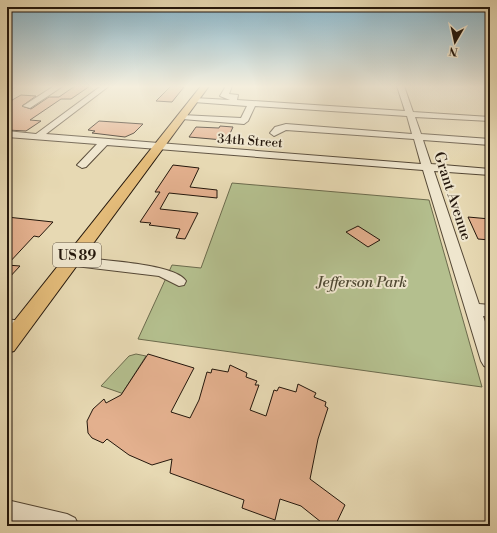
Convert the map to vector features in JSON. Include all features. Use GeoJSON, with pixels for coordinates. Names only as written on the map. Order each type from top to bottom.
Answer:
{"type":"FeatureCollection","features":[{"type":"Feature","properties":{"kind":"main road","name":"US 89"},"geometry":{"type":"LineString","coordinates":[[7,345],[14,326],[72,262],[186,111]]}},
{"type":"Feature","properties":{"kind":"street"},"geometry":{"type":"LineString","coordinates":[[37,137],[72,111]]}},
{"type":"Feature","properties":{"kind":"street"},"geometry":{"type":"LineString","coordinates":[[182,117],[244,121],[249,111]]}},
{"type":"Feature","properties":{"kind":"street"},"geometry":{"type":"LineString","coordinates":[[361,111],[490,119]]}},
{"type":"Feature","properties":{"kind":"street","name":"Grant Avenue"},"geometry":{"type":"LineString","coordinates":[[409,111],[490,362]]}},
{"type":"Feature","properties":{"kind":"street"},"geometry":{"type":"LineString","coordinates":[[274,133],[278,129],[286,128],[490,142]]}},
{"type":"Feature","properties":{"kind":"street","name":"34th Street"},"geometry":{"type":"LineString","coordinates":[[7,134],[490,172]]}},
{"type":"Feature","properties":{"kind":"street"},"geometry":{"type":"LineString","coordinates":[[82,164],[104,142]]}},
{"type":"Feature","properties":{"kind":"street"},"geometry":{"type":"LineString","coordinates":[[72,262],[162,272],[179,281]]}},
{"type":"Feature","properties":{"kind":"street"},"geometry":{"type":"LineString","coordinates":[[473,309],[490,311]]}},
{"type":"Feature","properties":{"kind":"street"},"geometry":{"type":"LineString","coordinates":[[7,512],[67,526]]}},
{"type":"Feature","properties":{"kind":"green space","name":"Jefferson Park"},"geometry":{"type":"Polygon","coordinates":[[[232,183],[429,200],[482,387],[138,339],[172,265],[201,268],[232,183]]]}},
{"type":"Feature","properties":{"kind":"green space"},"geometry":{"type":"Polygon","coordinates":[[[136,354],[146,356],[123,392],[124,394],[101,386],[129,356],[136,354]]]}},
{"type":"Feature","properties":{"kind":"building"},"geometry":{"type":"Polygon","coordinates":[[[7,111],[43,111],[30,120],[41,121],[26,131],[7,130],[7,111]]]}},
{"type":"Feature","properties":{"kind":"building"},"geometry":{"type":"Polygon","coordinates":[[[99,121],[143,124],[134,133],[125,137],[92,133],[95,131],[88,130],[99,121]]]}},
{"type":"Feature","properties":{"kind":"building"},"geometry":{"type":"Polygon","coordinates":[[[220,126],[233,127],[228,138],[224,137],[223,140],[189,137],[196,127],[219,128],[220,126]]]}},
{"type":"Feature","properties":{"kind":"building"},"geometry":{"type":"Polygon","coordinates":[[[173,165],[199,168],[190,187],[217,190],[217,198],[169,193],[160,209],[198,213],[185,239],[176,238],[180,229],[149,225],[151,223],[140,222],[160,192],[155,192],[173,165]]]}},
{"type":"Feature","properties":{"kind":"building"},"geometry":{"type":"Polygon","coordinates":[[[7,217],[53,222],[39,237],[34,236],[7,265],[7,217]]]}},
{"type":"Feature","properties":{"kind":"building"},"geometry":{"type":"Polygon","coordinates":[[[468,217],[490,219],[490,240],[478,239],[468,217]]]}},
{"type":"Feature","properties":{"kind":"building"},"geometry":{"type":"Polygon","coordinates":[[[358,226],[380,240],[368,247],[346,232],[358,226]]]}},
{"type":"Feature","properties":{"kind":"building"},"geometry":{"type":"Polygon","coordinates":[[[7,265],[20,266],[7,280],[7,265]]]}},
{"type":"Feature","properties":{"kind":"building"},"geometry":{"type":"Polygon","coordinates":[[[148,354],[194,368],[171,412],[190,418],[199,400],[207,372],[211,373],[212,369],[228,372],[230,365],[247,373],[246,377],[257,381],[255,385],[259,385],[250,410],[266,416],[274,390],[277,391],[279,387],[296,392],[298,384],[316,393],[314,397],[326,402],[325,406],[328,408],[318,439],[310,479],[345,505],[335,526],[326,526],[301,506],[280,499],[275,520],[242,508],[244,500],[170,473],[172,459],[152,465],[129,455],[107,439],[103,443],[92,438],[88,433],[87,421],[93,409],[104,399],[106,403],[121,395],[148,354]]]}}]}
